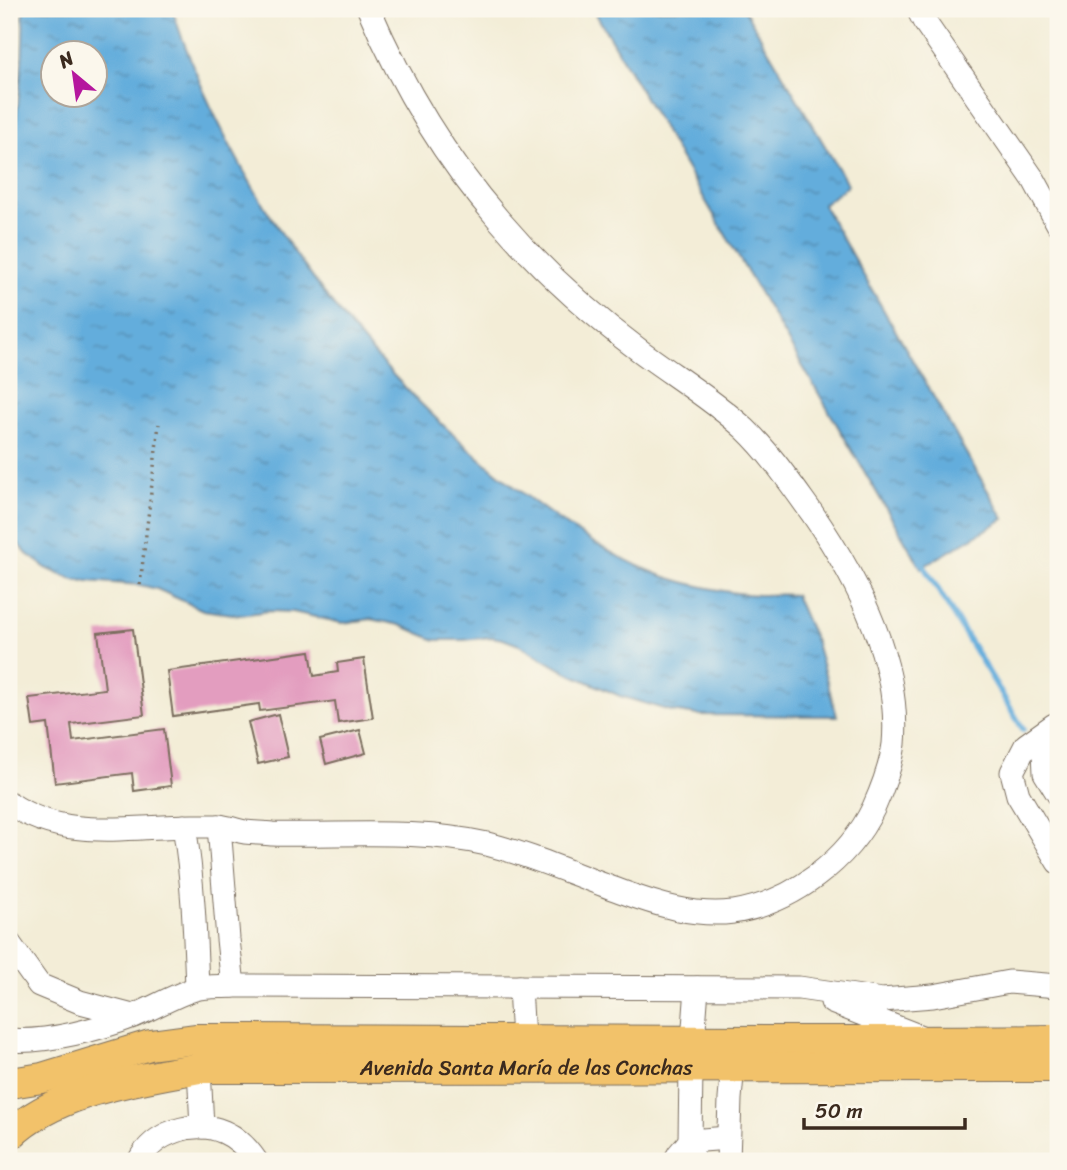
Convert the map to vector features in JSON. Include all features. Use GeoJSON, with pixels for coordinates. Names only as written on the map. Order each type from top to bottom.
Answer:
{"type":"FeatureCollection","features":[{"type":"Feature","properties":{"kind":"main road","name":"Avenida Santa María de las Conchas"},"geometry":{"type":"LineString","coordinates":[[9,1081],[41,1078],[150,1045],[195,1039],[523,1039],[692,1054]]}},
{"type":"Feature","properties":{"kind":"main road","name":"Avenida Santa María de las Conchas"},"geometry":{"type":"LineString","coordinates":[[734,1054],[930,1041],[1058,1040]]}},
{"type":"Feature","properties":{"kind":"main road","name":"Avenida Santa María de las Conchas"},"geometry":{"type":"LineString","coordinates":[[9,1136],[22,1123],[60,1102],[120,1083],[199,1068],[692,1054],[1058,1067]]}},
{"type":"Feature","properties":{"kind":"street"},"geometry":{"type":"LineString","coordinates":[[9,803],[20,811],[49,823],[83,828],[126,830],[219,826],[272,834],[436,836],[519,853],[652,902],[685,910],[711,912],[734,911],[760,904],[812,879],[835,861],[854,839],[881,792],[894,744],[892,692],[877,636],[844,562],[791,482],[746,431],[585,307],[499,221],[435,133],[396,65],[369,9]]}},
{"type":"Feature","properties":{"kind":"street"},"geometry":{"type":"LineString","coordinates":[[918,9],[1034,180],[1050,191],[1058,224]]}},
{"type":"Feature","properties":{"kind":"street"},"geometry":{"type":"LineString","coordinates":[[1056,723],[1044,752],[1045,773],[1058,794]]}},
{"type":"Feature","properties":{"kind":"street"},"geometry":{"type":"LineString","coordinates":[[1056,723],[1026,745],[1012,772],[1018,795],[1058,862]]}},
{"type":"Feature","properties":{"kind":"street"},"geometry":{"type":"LineString","coordinates":[[184,826],[197,988]]}},
{"type":"Feature","properties":{"kind":"street"},"geometry":{"type":"LineString","coordinates":[[219,826],[233,986]]}},
{"type":"Feature","properties":{"kind":"street"},"geometry":{"type":"LineString","coordinates":[[9,943],[39,985],[80,1002],[133,1016]]}},
{"type":"Feature","properties":{"kind":"street"},"geometry":{"type":"LineString","coordinates":[[9,1040],[58,1036],[104,1026],[197,988],[233,986],[799,988],[882,1000],[933,996],[1009,982],[1058,986]]}},
{"type":"Feature","properties":{"kind":"street"},"geometry":{"type":"LineString","coordinates":[[520,987],[523,1039]]}},
{"type":"Feature","properties":{"kind":"street"},"geometry":{"type":"LineString","coordinates":[[691,1151],[692,1054],[697,988]]}},
{"type":"Feature","properties":{"kind":"street"},"geometry":{"type":"LineString","coordinates":[[799,988],[930,1041]]}},
{"type":"Feature","properties":{"kind":"street"},"geometry":{"type":"LineString","coordinates":[[728,1161],[734,1054]]}},
{"type":"Feature","properties":{"kind":"street"},"geometry":{"type":"LineString","coordinates":[[199,1068],[202,1127]]}},
{"type":"Feature","properties":{"kind":"street"},"geometry":{"type":"LineString","coordinates":[[139,1161],[142,1154],[159,1138],[180,1129],[202,1127],[223,1132],[242,1143],[256,1161]]}},
{"type":"Feature","properties":{"kind":"street"},"geometry":{"type":"LineString","coordinates":[[675,1161],[679,1154],[728,1138]]}},
{"type":"Feature","properties":{"kind":"path"},"geometry":{"type":"LineString","coordinates":[[140,585],[159,424]]}},
{"type":"Feature","properties":{"kind":"water"},"geometry":{"type":"Polygon","coordinates":[[[23,9],[172,9],[197,76],[227,140],[262,202],[301,262],[344,319],[391,373],[442,424],[495,471],[553,516],[594,543],[637,566],[695,585],[747,594],[795,595],[816,643],[837,716],[698,715],[671,711],[620,696],[503,639],[491,637],[435,640],[400,625],[371,619],[342,623],[293,612],[269,611],[240,615],[203,610],[157,589],[140,585],[74,580],[46,568],[27,554],[9,533],[9,164],[23,48],[23,9]]]}},
{"type":"Feature","properties":{"kind":"water"},"geometry":{"type":"Polygon","coordinates":[[[593,9],[744,9],[848,185],[823,205],[1004,519],[921,568],[593,9]]]}},
{"type":"Feature","properties":{"kind":"building"},"geometry":{"type":"Polygon","coordinates":[[[133,629],[144,715],[71,724],[73,741],[164,729],[171,786],[134,791],[132,773],[55,783],[48,724],[33,726],[29,698],[105,689],[98,633],[133,629]]]}},
{"type":"Feature","properties":{"kind":"building"},"geometry":{"type":"Polygon","coordinates":[[[310,651],[314,676],[338,672],[337,663],[364,659],[373,718],[338,723],[335,701],[260,711],[259,704],[173,716],[167,671],[310,651]]]}},
{"type":"Feature","properties":{"kind":"building"},"geometry":{"type":"Polygon","coordinates":[[[278,714],[288,757],[258,764],[248,722],[278,714]]]}},
{"type":"Feature","properties":{"kind":"building"},"geometry":{"type":"Polygon","coordinates":[[[360,730],[366,753],[326,764],[320,740],[360,730]]]}},
{"type":"Feature","properties":{"kind":"waterway"},"geometry":{"type":"LineString","coordinates":[[920,560],[1023,729]]}}]}
